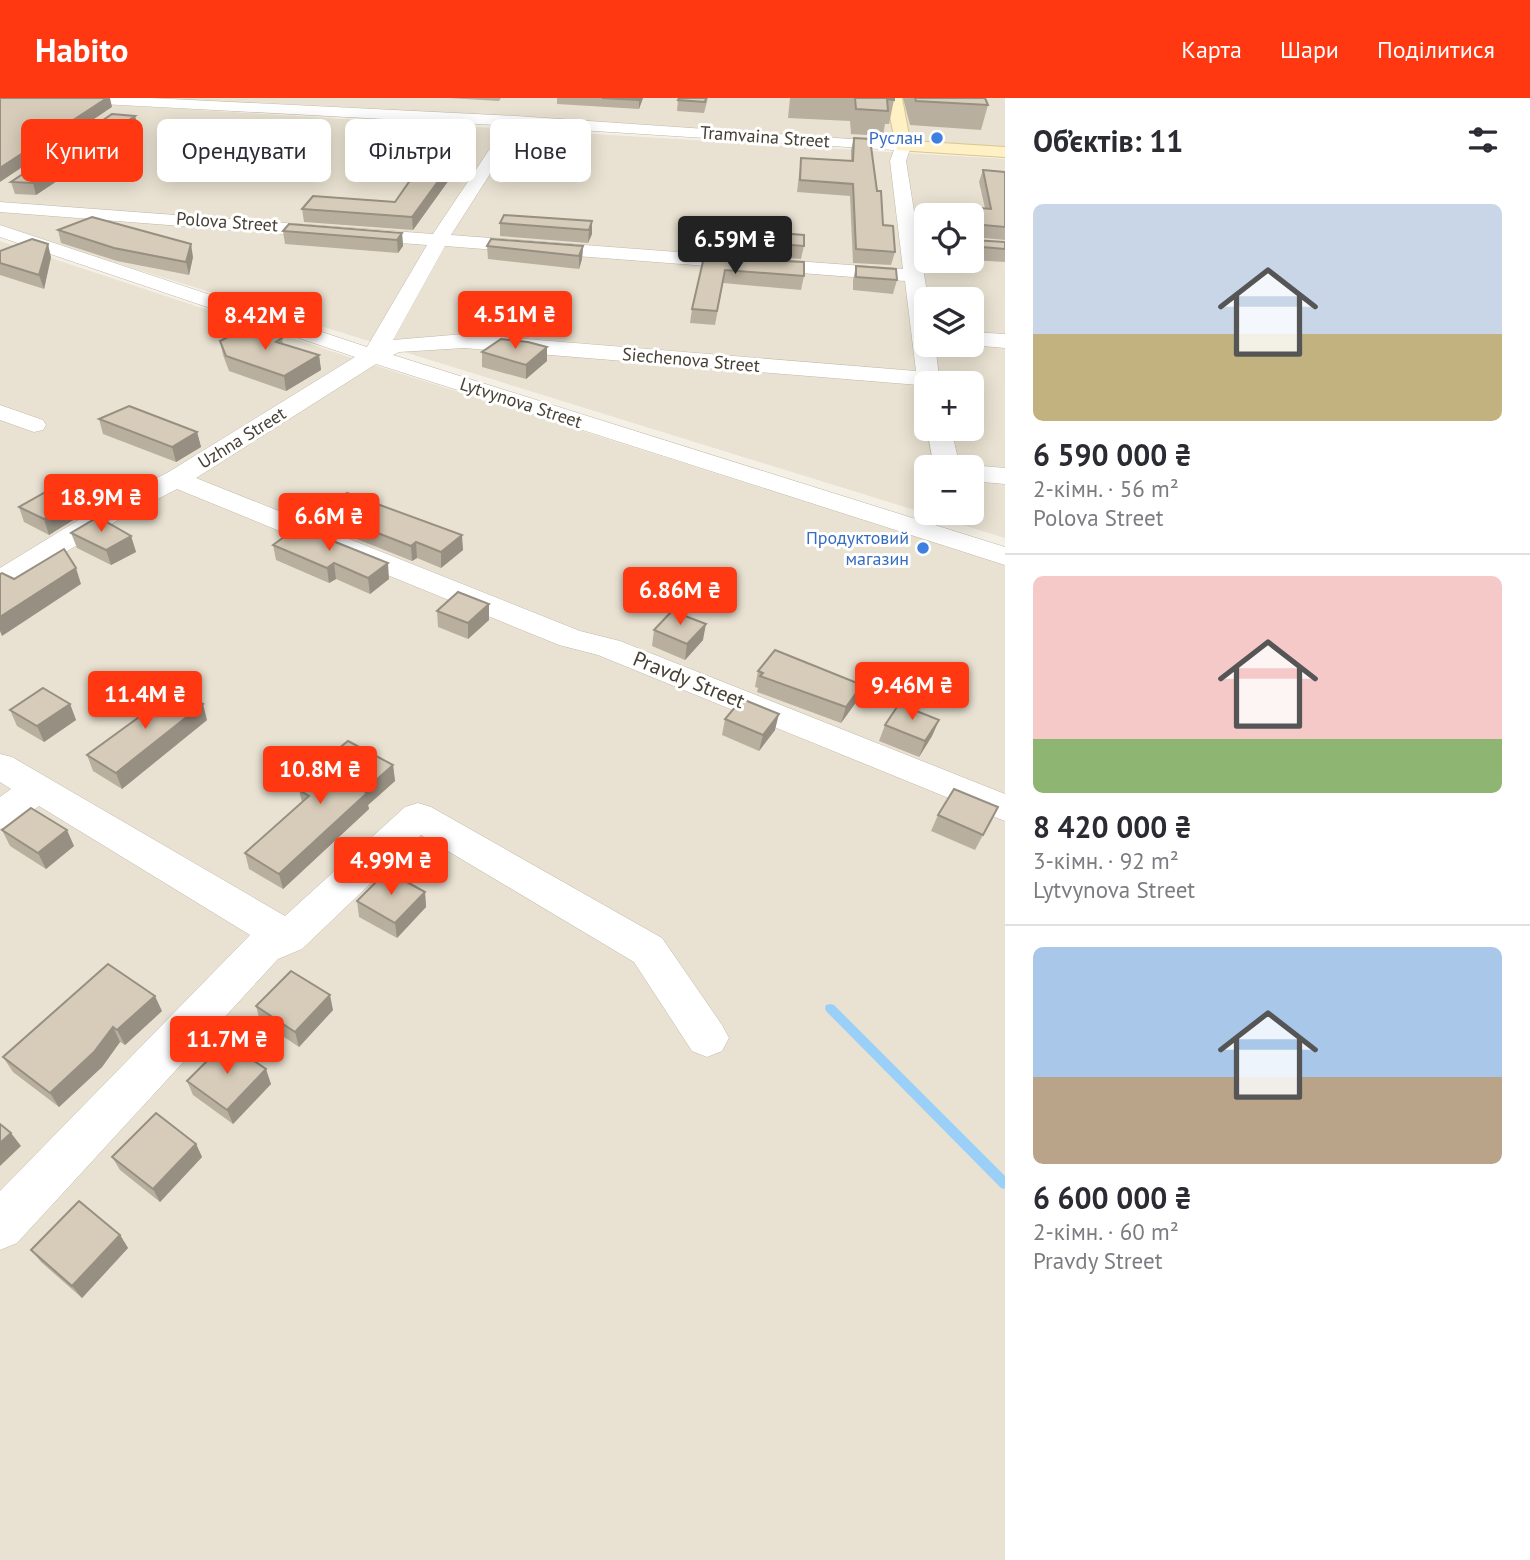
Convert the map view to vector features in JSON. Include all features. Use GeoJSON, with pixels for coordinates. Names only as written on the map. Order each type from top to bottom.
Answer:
{"type":"FeatureCollection","features":[{"type":"Feature","properties":{"kind":"street","name":"Tramvaina Street"},"geometry":{"type":"LineString","coordinates":[[64,98],[520,115],[1005,152]]}},
{"type":"Feature","properties":{"kind":"street"},"geometry":{"type":"LineString","coordinates":[[894,98],[903,145],[898,161],[914,225]]}},
{"type":"Feature","properties":{"kind":"street"},"geometry":{"type":"LineString","coordinates":[[111,119],[138,100]]}},
{"type":"Feature","properties":{"kind":"street"},"geometry":{"type":"LineString","coordinates":[[373,356],[440,239],[490,161]]}},
{"type":"Feature","properties":{"kind":"street","name":"Polova Street"},"geometry":{"type":"LineString","coordinates":[[0,207],[914,276]]}},
{"type":"Feature","properties":{"kind":"street","name":"Lytvynova Street"},"geometry":{"type":"LineString","coordinates":[[1,232],[373,356],[914,516]]}},
{"type":"Feature","properties":{"kind":"street"},"geometry":{"type":"LineString","coordinates":[[914,273],[916,287]]}},
{"type":"Feature","properties":{"kind":"street"},"geometry":{"type":"LineString","coordinates":[[984,339],[1005,341]]}},
{"type":"Feature","properties":{"kind":"street","name":"Siechenova Street"},"geometry":{"type":"LineString","coordinates":[[373,356],[395,346],[464,341],[914,380]]}},
{"type":"Feature","properties":{"kind":"street","name":"Uzhna Street"},"geometry":{"type":"LineString","coordinates":[[0,580],[113,511],[176,479],[373,356]]}},
{"type":"Feature","properties":{"kind":"street"},"geometry":{"type":"LineString","coordinates":[[0,412],[34,425]]}},
{"type":"Feature","properties":{"kind":"street"},"geometry":{"type":"LineString","coordinates":[[984,474],[1005,476]]}},
{"type":"Feature","properties":{"kind":"street","name":"Pravdy Street"},"geometry":{"type":"LineString","coordinates":[[176,479],[570,638],[609,648],[1005,808]]}},
{"type":"Feature","properties":{"kind":"street","name":"Lytvynova Street"},"geometry":{"type":"LineString","coordinates":[[943,525],[1005,556]]}},
{"type":"Feature","properties":{"kind":"street"},"geometry":{"type":"LineString","coordinates":[[0,766],[35,790],[288,938]]}},
{"type":"Feature","properties":{"kind":"street"},"geometry":{"type":"LineString","coordinates":[[0,816],[35,790]]}},
{"type":"Feature","properties":{"kind":"street"},"geometry":{"type":"LineString","coordinates":[[0,1227],[264,947],[288,938],[418,816],[648,950],[708,1038]]}},
{"type":"Feature","properties":{"kind":"shaded area"},"geometry":{"type":"Polygon","coordinates":[[[0,98],[346,119],[345,182],[476,182],[476,127],[490,128],[490,182],[591,182],[591,134],[1005,159],[1005,538],[963,525],[984,525],[984,455],[914,455],[914,510],[0,227],[0,98]]]}},
{"type":"Feature","properties":{"kind":"shaded area"},"geometry":{"type":"Polygon","coordinates":[[[114,98],[1005,98],[1005,152],[591,127],[591,119],[460,119],[114,98]]]}},
{"type":"Feature","properties":{"kind":"shaded area"},"geometry":{"type":"Polygon","coordinates":[[[0,241],[358,360],[1005,565],[1005,1560],[0,1560],[0,241]]]}},
{"type":"Feature","properties":{"kind":"building"},"geometry":{"type":"Polygon","coordinates":[[[0,98],[107,98],[75,119],[21,119],[21,154],[0,168],[0,98]]]}},
{"type":"Feature","properties":{"kind":"building"},"geometry":{"type":"Polygon","coordinates":[[[602,98],[640,98],[639,100],[602,98]]]}},
{"type":"Feature","properties":{"kind":"building"},"geometry":{"type":"Polygon","coordinates":[[[706,98],[705,102],[678,100],[706,98]]]}},
{"type":"Feature","properties":{"kind":"building"},"geometry":{"type":"Polygon","coordinates":[[[855,98],[894,98],[894,100],[887,99],[888,111],[856,109],[855,98]]]}},
{"type":"Feature","properties":{"kind":"building"},"geometry":{"type":"Polygon","coordinates":[[[915,98],[985,98],[988,105],[916,101],[915,98]]]}},
{"type":"Feature","properties":{"kind":"building"},"geometry":{"type":"Polygon","coordinates":[[[112,114],[135,116],[130,119],[105,119],[112,114]]]}},
{"type":"Feature","properties":{"kind":"building"},"geometry":{"type":"Polygon","coordinates":[[[854,138],[870,139],[877,191],[881,191],[883,225],[893,226],[895,252],[856,249],[853,184],[800,180],[801,158],[853,161],[854,138]]]}},
{"type":"Feature","properties":{"kind":"building"},"geometry":{"type":"Polygon","coordinates":[[[983,170],[1005,172],[1005,227],[984,225],[984,208],[991,209],[983,170]]]}},
{"type":"Feature","properties":{"kind":"building"},"geometry":{"type":"Polygon","coordinates":[[[21,175],[21,182],[35,182],[33,183],[11,182],[21,175]]]}},
{"type":"Feature","properties":{"kind":"building"},"geometry":{"type":"Polygon","coordinates":[[[409,182],[438,182],[412,217],[302,209],[313,196],[395,202],[409,182]]]}},
{"type":"Feature","properties":{"kind":"building"},"geometry":{"type":"Polygon","coordinates":[[[504,215],[592,221],[589,230],[500,223],[504,215]]]}},
{"type":"Feature","properties":{"kind":"building"},"geometry":{"type":"Polygon","coordinates":[[[92,217],[191,244],[186,262],[114,248],[58,230],[92,217]]]}},
{"type":"Feature","properties":{"kind":"building"},"geometry":{"type":"Polygon","coordinates":[[[289,224],[402,233],[397,240],[283,231],[289,224]]]}},
{"type":"Feature","properties":{"kind":"building"},"geometry":{"type":"Polygon","coordinates":[[[716,228],[804,235],[804,246],[714,239],[716,228]]]}},
{"type":"Feature","properties":{"kind":"building"},"geometry":{"type":"Polygon","coordinates":[[[32,239],[48,244],[39,275],[0,263],[0,251],[32,239]]]}},
{"type":"Feature","properties":{"kind":"building"},"geometry":{"type":"Polygon","coordinates":[[[491,239],[583,246],[579,256],[487,246],[491,239]]]}},
{"type":"Feature","properties":{"kind":"building"},"geometry":{"type":"Polygon","coordinates":[[[984,241],[1005,242],[1005,249],[984,247],[984,241]]]}},
{"type":"Feature","properties":{"kind":"building"},"geometry":{"type":"Polygon","coordinates":[[[704,257],[804,262],[804,276],[725,270],[717,311],[692,309],[704,257]]]}},
{"type":"Feature","properties":{"kind":"building"},"geometry":{"type":"Polygon","coordinates":[[[856,266],[896,269],[897,280],[856,277],[856,266]]]}},
{"type":"Feature","properties":{"kind":"building"},"geometry":{"type":"Polygon","coordinates":[[[248,327],[282,338],[276,342],[319,355],[284,376],[226,356],[220,341],[248,327]]]}},
{"type":"Feature","properties":{"kind":"building"},"geometry":{"type":"Polygon","coordinates":[[[501,339],[547,347],[526,365],[482,352],[501,339]]]}},
{"type":"Feature","properties":{"kind":"building"},"geometry":{"type":"Polygon","coordinates":[[[129,406],[197,432],[172,447],[99,419],[129,406]]]}},
{"type":"Feature","properties":{"kind":"building"},"geometry":{"type":"Polygon","coordinates":[[[51,489],[73,502],[44,519],[19,507],[51,489]]]}},
{"type":"Feature","properties":{"kind":"building"},"geometry":{"type":"Polygon","coordinates":[[[347,493],[462,535],[441,552],[416,542],[411,546],[321,511],[347,493]]]}},
{"type":"Feature","properties":{"kind":"building"},"geometry":{"type":"Polygon","coordinates":[[[98,517],[131,536],[106,550],[71,533],[98,517]]]}},
{"type":"Feature","properties":{"kind":"building"},"geometry":{"type":"Polygon","coordinates":[[[298,527],[388,563],[368,578],[334,563],[327,568],[273,545],[298,527]]]}},
{"type":"Feature","properties":{"kind":"building"},"geometry":{"type":"Polygon","coordinates":[[[64,549],[76,568],[0,617],[0,574],[14,579],[64,549]]]}},
{"type":"Feature","properties":{"kind":"building"},"geometry":{"type":"Polygon","coordinates":[[[458,592],[489,604],[468,623],[437,611],[458,592]]]}},
{"type":"Feature","properties":{"kind":"building"},"geometry":{"type":"Polygon","coordinates":[[[672,611],[706,624],[687,644],[654,630],[672,611]]]}},
{"type":"Feature","properties":{"kind":"building"},"geometry":{"type":"Polygon","coordinates":[[[775,650],[862,685],[846,707],[760,676],[763,673],[758,671],[775,650]]]}},
{"type":"Feature","properties":{"kind":"building"},"geometry":{"type":"Polygon","coordinates":[[[43,688],[70,704],[37,726],[10,710],[43,688]]]}},
{"type":"Feature","properties":{"kind":"building"},"geometry":{"type":"Polygon","coordinates":[[[174,689],[203,704],[116,773],[87,755],[146,712],[144,711],[174,689]]]}},
{"type":"Feature","properties":{"kind":"building"},"geometry":{"type":"Polygon","coordinates":[[[742,699],[779,714],[763,735],[725,719],[742,699]]]}},
{"type":"Feature","properties":{"kind":"building"},"geometry":{"type":"Polygon","coordinates":[[[899,704],[939,720],[925,741],[885,725],[899,704]]]}},
{"type":"Feature","properties":{"kind":"building"},"geometry":{"type":"Polygon","coordinates":[[[348,741],[393,765],[364,791],[367,793],[279,874],[245,853],[309,796],[299,790],[334,761],[327,758],[348,741]]]}},
{"type":"Feature","properties":{"kind":"building"},"geometry":{"type":"Polygon","coordinates":[[[954,789],[998,807],[983,835],[938,815],[954,789]]]}},
{"type":"Feature","properties":{"kind":"building"},"geometry":{"type":"Polygon","coordinates":[[[31,808],[67,830],[38,853],[2,830],[31,808]]]}},
{"type":"Feature","properties":{"kind":"building"},"geometry":{"type":"Polygon","coordinates":[[[387,871],[425,892],[395,923],[357,901],[387,871]]]}},
{"type":"Feature","properties":{"kind":"building"},"geometry":{"type":"Polygon","coordinates":[[[108,964],[155,996],[117,1030],[113,1027],[94,1052],[50,1093],[3,1057],[108,964]]]}},
{"type":"Feature","properties":{"kind":"building"},"geometry":{"type":"Polygon","coordinates":[[[291,971],[330,995],[295,1032],[256,1006],[291,971]]]}},
{"type":"Feature","properties":{"kind":"building"},"geometry":{"type":"Polygon","coordinates":[[[226,1042],[266,1069],[227,1110],[187,1081],[226,1042]]]}},
{"type":"Feature","properties":{"kind":"building"},"geometry":{"type":"Polygon","coordinates":[[[156,1113],[196,1144],[153,1189],[112,1157],[156,1113]]]}},
{"type":"Feature","properties":{"kind":"building"},"geometry":{"type":"Polygon","coordinates":[[[0,1124],[11,1133],[0,1143],[0,1124]]]}},
{"type":"Feature","properties":{"kind":"building"},"geometry":{"type":"Polygon","coordinates":[[[79,1201],[120,1235],[72,1286],[31,1250],[79,1201]]]}},
{"type":"Feature","properties":{"kind":"waterway"},"geometry":{"type":"LineString","coordinates":[[830,1008],[1005,1184]]}},
{"type":"Feature","properties":{"kind":"place","name":"Руслан"},"geometry":{"type":"Point","coordinates":[937,138]}},
{"type":"Feature","properties":{"kind":"place","name":"Продуктовий магазин"},"geometry":{"type":"Point","coordinates":[923,548]}}]}
